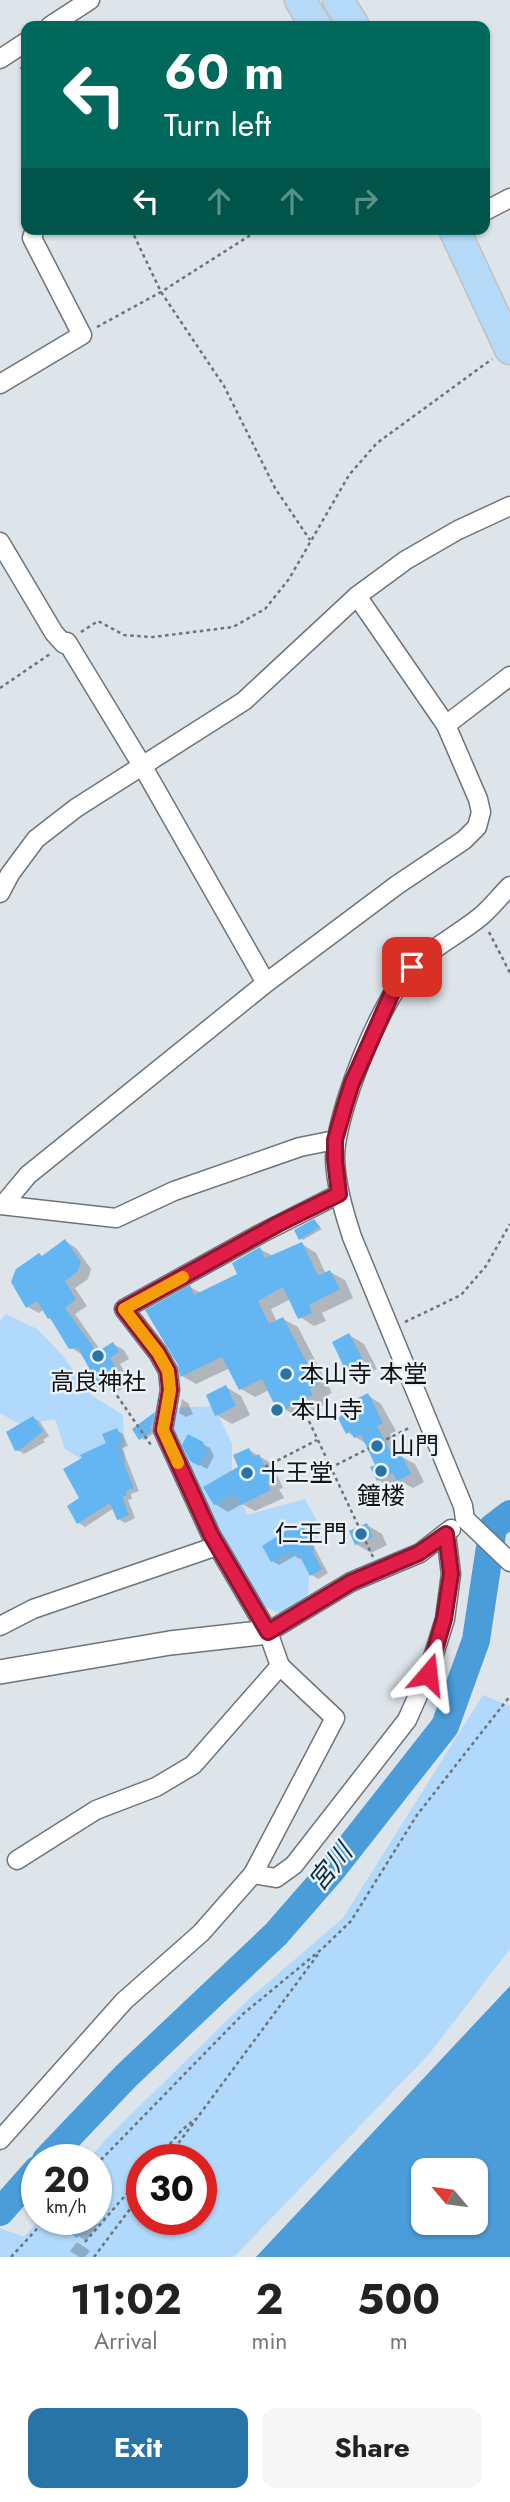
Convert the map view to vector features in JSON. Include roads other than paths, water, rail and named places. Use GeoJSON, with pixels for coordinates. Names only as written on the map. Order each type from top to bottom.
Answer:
{"type":"FeatureCollection","features":[{"type":"Feature","properties":{"kind":"highway"},"geometry":{"type":"LineString","coordinates":[[300,0],[313,21]]}},
{"type":"Feature","properties":{"kind":"highway"},"geometry":{"type":"LineString","coordinates":[[338,0],[351,21]]}},
{"type":"Feature","properties":{"kind":"highway"},"geometry":{"type":"LineString","coordinates":[[445,235],[488,306]]}},
{"type":"Feature","properties":{"kind":"highway"},"geometry":{"type":"LineString","coordinates":[[457,235],[509,348]]}},
{"type":"Feature","properties":{"kind":"street"},"geometry":{"type":"LineString","coordinates":[[58,21],[90,0]]}},
{"type":"Feature","properties":{"kind":"street"},"geometry":{"type":"LineString","coordinates":[[0,59],[21,45]]}},
{"type":"Feature","properties":{"kind":"street"},"geometry":{"type":"LineString","coordinates":[[490,208],[510,198]]}},
{"type":"Feature","properties":{"kind":"street"},"geometry":{"type":"LineString","coordinates":[[0,384],[82,335],[32,238],[33,235]]}},
{"type":"Feature","properties":{"kind":"street"},"geometry":{"type":"LineString","coordinates":[[0,893],[10,874],[36,839],[76,808],[143,768],[244,701],[357,596],[406,559],[458,530],[510,506]]}},
{"type":"Feature","properties":{"kind":"street"},"geometry":{"type":"LineString","coordinates":[[0,542],[54,633],[66,643],[143,768],[266,983]]}},
{"type":"Feature","properties":{"kind":"street"},"geometry":{"type":"LineString","coordinates":[[1,1205],[28,1175],[266,983],[397,885],[464,840],[477,827],[481,812],[478,799],[446,725],[357,596]]}},
{"type":"Feature","properties":{"kind":"street"},"geometry":{"type":"LineString","coordinates":[[446,725],[510,676]]}},
{"type":"Feature","properties":{"kind":"street"},"geometry":{"type":"LineString","coordinates":[[510,886],[481,917],[436,947],[395,986],[352,1083],[335,1140],[339,1194],[352,1237],[468,1521],[510,1562]]}},
{"type":"Feature","properties":{"kind":"street"},"geometry":{"type":"LineString","coordinates":[[1,1205],[116,1218],[174,1191],[300,1147],[335,1140]]}},
{"type":"Feature","properties":{"kind":"street"},"geometry":{"type":"LineString","coordinates":[[0,2140],[124,2001],[201,1933],[253,1874],[335,1718],[280,1666],[268,1632],[217,1546],[163,1430],[170,1390],[168,1371],[158,1353],[124,1309],[339,1194]]}},
{"type":"Feature","properties":{"kind":"street"},"geometry":{"type":"LineString","coordinates":[[0,1672],[170,1643],[268,1632],[351,1582],[419,1553],[468,1521]]}},
{"type":"Feature","properties":{"kind":"street"},"geometry":{"type":"LineString","coordinates":[[253,1874],[276,1878],[294,1866],[407,1720],[428,1674],[444,1619],[451,1574],[446,1534]]}},
{"type":"Feature","properties":{"kind":"street"},"geometry":{"type":"LineString","coordinates":[[0,1626],[33,1609],[217,1546]]}},
{"type":"Feature","properties":{"kind":"street"},"geometry":{"type":"LineString","coordinates":[[17,1860],[96,1810],[156,1787],[193,1765],[280,1666]]}},
{"type":"Feature","properties":{"kind":"water"},"geometry":{"type":"Polygon","coordinates":[[[510,1986],[510,2257],[256,2257],[510,1986]]]}},
{"type":"Feature","properties":{"kind":"waterway","name":"宮川"},"geometry":{"type":"LineString","coordinates":[[61,2144],[126,2076],[276,1934],[331,1871],[445,1726],[476,1640],[493,1527],[510,1514]]}},
{"type":"Feature","properties":{"kind":"waterway","name":"宮川"},"geometry":{"type":"LineString","coordinates":[[0,2212],[21,2188]]}},
{"type":"Feature","properties":{"kind":"place","name":"高良神社"},"geometry":{"type":"Point","coordinates":[98,1356]}},
{"type":"Feature","properties":{"kind":"place","name":"本山寺 本堂"},"geometry":{"type":"Point","coordinates":[286,1374]}},
{"type":"Feature","properties":{"kind":"place","name":"本山寺"},"geometry":{"type":"Point","coordinates":[277,1410]}},
{"type":"Feature","properties":{"kind":"place","name":"山門"},"geometry":{"type":"Point","coordinates":[377,1446]}},
{"type":"Feature","properties":{"kind":"place","name":"鐘楼"},"geometry":{"type":"Point","coordinates":[381,1471]}},
{"type":"Feature","properties":{"kind":"place","name":"十王堂"},"geometry":{"type":"Point","coordinates":[247,1473]}},
{"type":"Feature","properties":{"kind":"place","name":"仁王門"},"geometry":{"type":"Point","coordinates":[361,1534]}}]}
